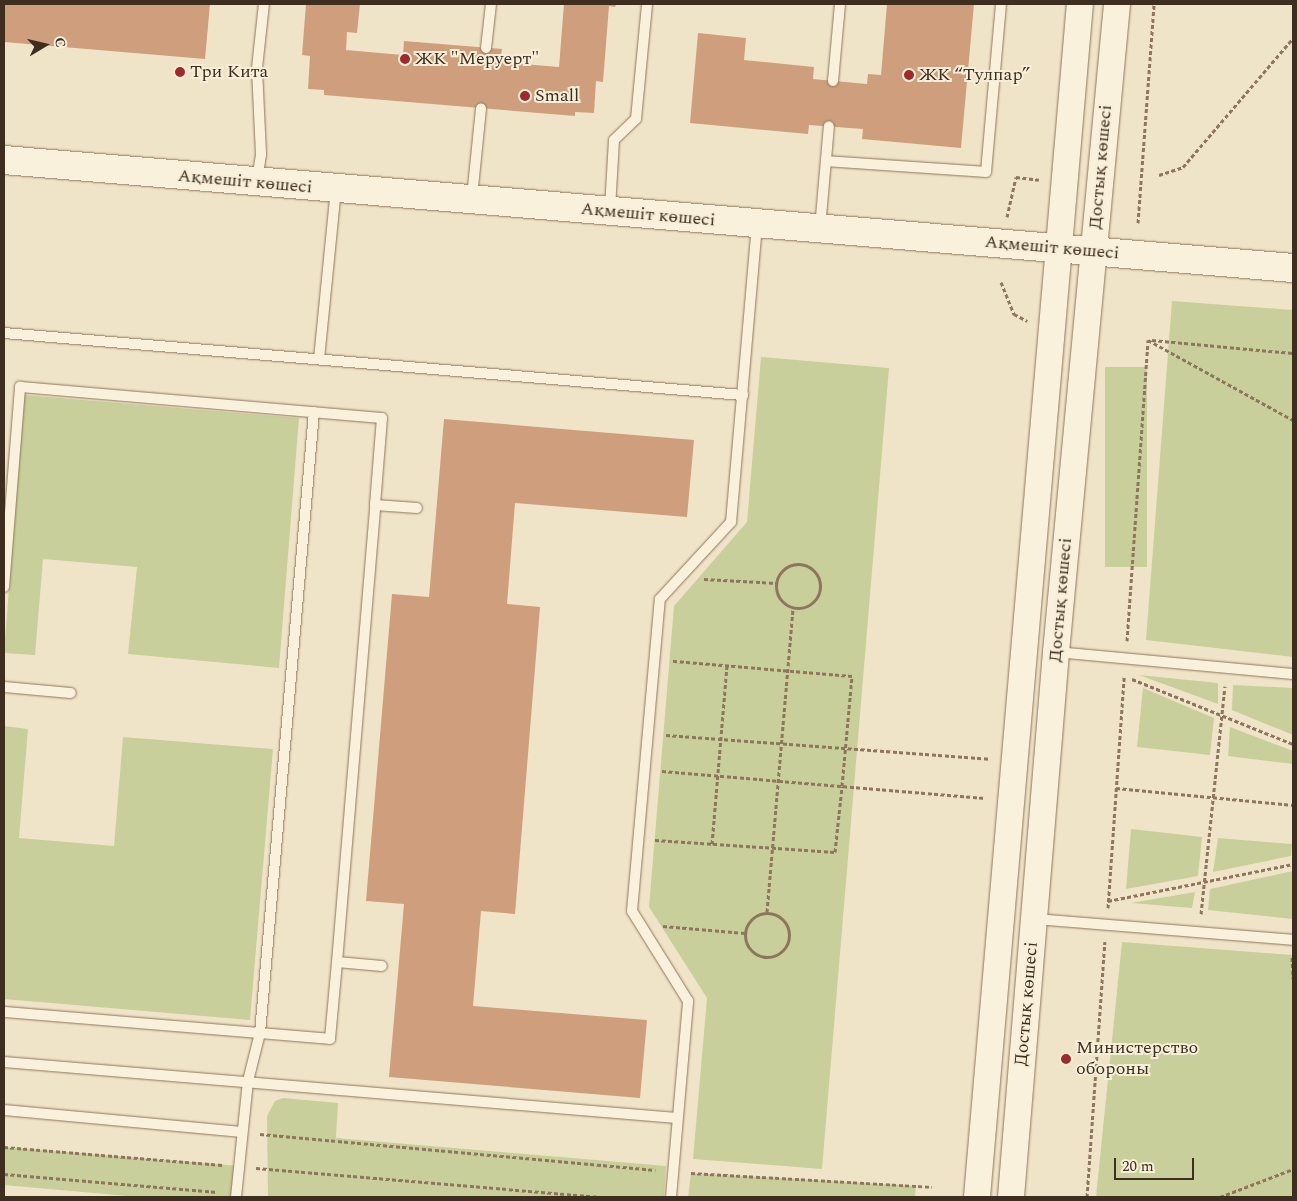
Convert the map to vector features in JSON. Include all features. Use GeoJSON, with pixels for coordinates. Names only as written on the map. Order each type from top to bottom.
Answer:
{"type":"FeatureCollection","features":[{"type":"Feature","properties":{"kind":"main road","name":"Ақмешіт көшесі"},"geometry":{"type":"LineString","coordinates":[[4,160],[336,190],[1293,268]]}},
{"type":"Feature","properties":{"kind":"street","name":"Достық көшесі"},"geometry":{"type":"LineString","coordinates":[[977,1197],[1080,4]]}},
{"type":"Feature","properties":{"kind":"street","name":"Достық көшесі"},"geometry":{"type":"LineString","coordinates":[[1011,1197],[1056,652],[1117,4]]}},
{"type":"Feature","properties":{"kind":"lane"},"geometry":{"type":"LineString","coordinates":[[257,183],[260,154],[257,68],[264,4]]}},
{"type":"Feature","properties":{"kind":"lane"},"geometry":{"type":"LineString","coordinates":[[486,48],[492,4]]}},
{"type":"Feature","properties":{"kind":"lane"},"geometry":{"type":"LineString","coordinates":[[610,212],[614,140],[636,119],[647,4]]}},
{"type":"Feature","properties":{"kind":"lane"},"geometry":{"type":"LineString","coordinates":[[833,81],[840,4]]}},
{"type":"Feature","properties":{"kind":"lane"},"geometry":{"type":"LineString","coordinates":[[826,161],[986,172],[1001,4]]}},
{"type":"Feature","properties":{"kind":"lane"},"geometry":{"type":"LineString","coordinates":[[472,201],[481,108]]}},
{"type":"Feature","properties":{"kind":"lane"},"geometry":{"type":"LineString","coordinates":[[820,229],[829,126]]}},
{"type":"Feature","properties":{"kind":"lane"},"geometry":{"type":"LineString","coordinates":[[319,360],[336,190]]}},
{"type":"Feature","properties":{"kind":"lane"},"geometry":{"type":"LineString","coordinates":[[671,1197],[688,1000],[632,911],[644,770],[660,599],[731,522],[757,224]]}},
{"type":"Feature","properties":{"kind":"lane"},"geometry":{"type":"LineString","coordinates":[[4,333],[743,395]]}},
{"type":"Feature","properties":{"kind":"lane"},"geometry":{"type":"LineString","coordinates":[[4,587],[20,388],[382,418],[330,1039],[4,1012]]}},
{"type":"Feature","properties":{"kind":"lane"},"geometry":{"type":"LineString","coordinates":[[236,1195],[241,1166],[242,1132],[248,1081],[260,1034],[314,412]]}},
{"type":"Feature","properties":{"kind":"lane"},"geometry":{"type":"LineString","coordinates":[[375,505],[417,508]]}},
{"type":"Feature","properties":{"kind":"lane"},"geometry":{"type":"LineString","coordinates":[[1056,652],[1293,674]]}},
{"type":"Feature","properties":{"kind":"lane"},"geometry":{"type":"LineString","coordinates":[[4,687],[70,693]]}},
{"type":"Feature","properties":{"kind":"lane"},"geometry":{"type":"LineString","coordinates":[[1034,919],[1107,923],[1293,940]]}},
{"type":"Feature","properties":{"kind":"lane"},"geometry":{"type":"LineString","coordinates":[[337,962],[382,966]]}},
{"type":"Feature","properties":{"kind":"lane"},"geometry":{"type":"LineString","coordinates":[[4,1062],[677,1118]]}},
{"type":"Feature","properties":{"kind":"lane"},"geometry":{"type":"LineString","coordinates":[[4,1110],[242,1132]]}},
{"type":"Feature","properties":{"kind":"path"},"geometry":{"type":"LineString","coordinates":[[1138,223],[1154,4]]}},
{"type":"Feature","properties":{"kind":"path"},"geometry":{"type":"LineString","coordinates":[[1159,175],[1183,167],[1293,38]]}},
{"type":"Feature","properties":{"kind":"path"},"geometry":{"type":"LineString","coordinates":[[1005,224],[1016,177],[1044,181]]}},
{"type":"Feature","properties":{"kind":"path"},"geometry":{"type":"LineString","coordinates":[[1001,282],[1014,314],[1032,324]]}},
{"type":"Feature","properties":{"kind":"path"},"geometry":{"type":"LineString","coordinates":[[1148,340],[1293,353]]}},
{"type":"Feature","properties":{"kind":"path"},"geometry":{"type":"LineString","coordinates":[[1148,340],[1293,420]]}},
{"type":"Feature","properties":{"kind":"path"},"geometry":{"type":"LineString","coordinates":[[1087,1197],[1148,340]]}},
{"type":"Feature","properties":{"kind":"path"},"geometry":{"type":"LineString","coordinates":[[791,564],[806,565],[817,574],[820,588],[814,602],[793,608],[781,600],[776,583],[780,573],[791,564]]}},
{"type":"Feature","properties":{"kind":"path"},"geometry":{"type":"LineString","coordinates":[[680,577],[776,583]]}},
{"type":"Feature","properties":{"kind":"path"},"geometry":{"type":"LineString","coordinates":[[767,912],[780,781],[793,608]]}},
{"type":"Feature","properties":{"kind":"path"},"geometry":{"type":"LineString","coordinates":[[638,839],[835,852],[846,748],[852,676],[654,660]]}},
{"type":"Feature","properties":{"kind":"path"},"geometry":{"type":"LineString","coordinates":[[712,844],[728,666]]}},
{"type":"Feature","properties":{"kind":"path"},"geometry":{"type":"LineString","coordinates":[[1198,931],[1206,881],[1224,715],[1226,668]]}},
{"type":"Feature","properties":{"kind":"path"},"geometry":{"type":"LineString","coordinates":[[1124,676],[1293,744]]}},
{"type":"Feature","properties":{"kind":"path"},"geometry":{"type":"LineString","coordinates":[[648,734],[1015,760]]}},
{"type":"Feature","properties":{"kind":"path"},"geometry":{"type":"LineString","coordinates":[[644,770],[1011,800]]}},
{"type":"Feature","properties":{"kind":"path"},"geometry":{"type":"LineString","coordinates":[[1116,788],[1293,805]]}},
{"type":"Feature","properties":{"kind":"path"},"geometry":{"type":"LineString","coordinates":[[1108,901],[1293,864]]}},
{"type":"Feature","properties":{"kind":"path"},"geometry":{"type":"LineString","coordinates":[[767,912],[781,917],[789,929],[790,937],[784,950],[771,957],[756,955],[746,944],[745,933],[753,917],[767,912]]}},
{"type":"Feature","properties":{"kind":"path"},"geometry":{"type":"LineString","coordinates":[[640,924],[745,933]]}},
{"type":"Feature","properties":{"kind":"path"},"geometry":{"type":"LineString","coordinates":[[242,1132],[672,1172],[932,1187]]}},
{"type":"Feature","properties":{"kind":"path"},"geometry":{"type":"LineString","coordinates":[[4,1147],[601,1197]]}},
{"type":"Feature","properties":{"kind":"path"},"geometry":{"type":"LineString","coordinates":[[1220,1197],[1293,1169]]}},
{"type":"Feature","properties":{"kind":"path"},"geometry":{"type":"LineString","coordinates":[[4,1174],[236,1195]]}},
{"type":"Feature","properties":{"kind":"green space"},"geometry":{"type":"Polygon","coordinates":[[[1172,301],[1293,310],[1293,657],[1146,640],[1172,301]]]}},
{"type":"Feature","properties":{"kind":"green space"},"geometry":{"type":"Polygon","coordinates":[[[761,357],[889,368],[822,1169],[693,1159],[707,998],[649,907],[674,606],[747,522],[761,357]]]}},
{"type":"Feature","properties":{"kind":"green space"},"geometry":{"type":"Polygon","coordinates":[[[1105,367],[1147,367],[1147,567],[1105,567],[1105,367]]]}},
{"type":"Feature","properties":{"kind":"green space"},"geometry":{"type":"Polygon","coordinates":[[[24,395],[299,418],[279,668],[128,654],[137,567],[43,559],[35,655],[4,653],[24,395]]]}},
{"type":"Feature","properties":{"kind":"green space"},"geometry":{"type":"Polygon","coordinates":[[[1139,675],[1218,683],[1218,704],[1139,675]]]}},
{"type":"Feature","properties":{"kind":"green space"},"geometry":{"type":"Polygon","coordinates":[[[1233,685],[1293,688],[1293,735],[1232,710],[1233,685]]]}},
{"type":"Feature","properties":{"kind":"green space"},"geometry":{"type":"Polygon","coordinates":[[[1143,688],[1214,718],[1210,755],[1137,747],[1143,688]]]}},
{"type":"Feature","properties":{"kind":"green space"},"geometry":{"type":"Polygon","coordinates":[[[4,726],[28,729],[19,838],[114,846],[123,737],[273,749],[250,1020],[4,999],[4,726]]]}},
{"type":"Feature","properties":{"kind":"green space"},"geometry":{"type":"Polygon","coordinates":[[[1230,727],[1293,751],[1293,764],[1228,756],[1230,727]]]}},
{"type":"Feature","properties":{"kind":"green space"},"geometry":{"type":"Polygon","coordinates":[[[1131,829],[1202,837],[1198,876],[1126,889],[1131,829]]]}},
{"type":"Feature","properties":{"kind":"green space"},"geometry":{"type":"Polygon","coordinates":[[[1218,838],[1292,844],[1291,856],[1213,872],[1218,838]]]}},
{"type":"Feature","properties":{"kind":"green space"},"geometry":{"type":"Polygon","coordinates":[[[1293,871],[1293,919],[1208,910],[1210,889],[1293,871]]]}},
{"type":"Feature","properties":{"kind":"green space"},"geometry":{"type":"Polygon","coordinates":[[[1195,892],[1192,908],[1131,903],[1195,892]]]}},
{"type":"Feature","properties":{"kind":"green space"},"geometry":{"type":"Polygon","coordinates":[[[1122,942],[1293,955],[1293,1197],[1096,1197],[1122,942]]]}},
{"type":"Feature","properties":{"kind":"green space"},"geometry":{"type":"Polygon","coordinates":[[[283,1098],[338,1103],[336,1138],[666,1166],[664,1197],[268,1197],[267,1116],[275,1101],[283,1098]]]}},
{"type":"Feature","properties":{"kind":"green space"},"geometry":{"type":"Polygon","coordinates":[[[4,1147],[241,1166],[236,1197],[138,1197],[4,1185],[4,1147]]]}},
{"type":"Feature","properties":{"kind":"green space"},"geometry":{"type":"Polygon","coordinates":[[[691,1173],[916,1186],[915,1197],[688,1197],[691,1173]]]}},
{"type":"Feature","properties":{"kind":"building"},"geometry":{"type":"Polygon","coordinates":[[[4,4],[210,4],[205,59],[4,42],[4,4]]]}},
{"type":"Feature","properties":{"kind":"building","name":"ЖК \"Меруерт\""},"geometry":{"type":"Polygon","coordinates":[[[306,4],[360,4],[357,33],[347,32],[346,50],[403,55],[404,41],[502,49],[500,62],[559,67],[564,4],[616,4],[615,7],[609,6],[603,82],[596,81],[594,113],[575,112],[575,116],[324,95],[324,90],[308,89],[310,56],[302,55],[306,4]]]}},
{"type":"Feature","properties":{"kind":"building"},"geometry":{"type":"Polygon","coordinates":[[[887,4],[974,4],[961,148],[862,139],[863,129],[809,125],[808,134],[690,123],[698,33],[746,38],[744,60],[814,67],[813,79],[867,84],[868,74],[881,75],[887,4]]]}},
{"type":"Feature","properties":{"kind":"building"},"geometry":{"type":"Polygon","coordinates":[[[444,419],[694,440],[687,517],[515,503],[507,604],[540,607],[515,914],[481,911],[473,1006],[647,1020],[640,1098],[389,1077],[404,904],[366,901],[392,594],[429,597],[444,419]]]}},
{"type":"Feature","properties":{"kind":"place","name":"ЖК \"Меруерт\""},"geometry":{"type":"Point","coordinates":[405,59]}},
{"type":"Feature","properties":{"kind":"place","name":"Три Кита"},"geometry":{"type":"Point","coordinates":[180,72]}},
{"type":"Feature","properties":{"kind":"place","name":"ЖК “Тулпар”"},"geometry":{"type":"Point","coordinates":[909,75]}},
{"type":"Feature","properties":{"kind":"place","name":"Small"},"geometry":{"type":"Point","coordinates":[525,96]}},
{"type":"Feature","properties":{"kind":"place","name":"Министерство обороны"},"geometry":{"type":"Point","coordinates":[1066,1059]}}]}
